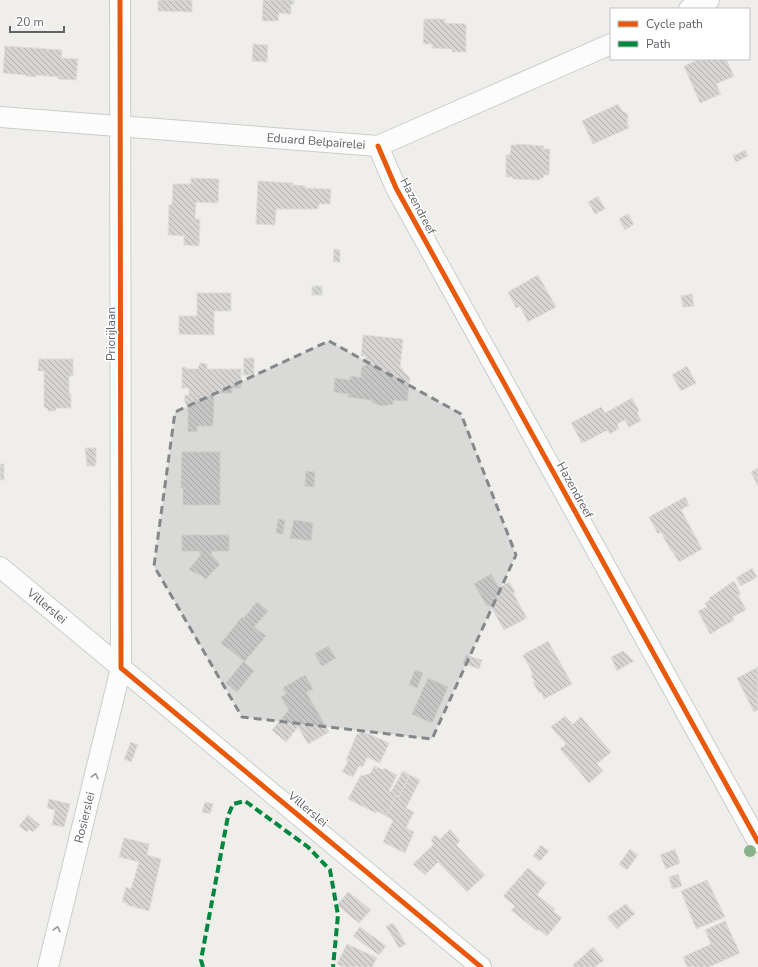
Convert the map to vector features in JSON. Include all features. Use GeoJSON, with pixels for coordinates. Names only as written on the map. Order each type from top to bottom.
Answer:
{"type":"FeatureCollection","features":[{"type":"Feature","properties":{"kind":"street","name":"Priorijlaan"},"geometry":{"type":"LineString","coordinates":[[120,0],[122,668]]}},
{"type":"Feature","properties":{"kind":"street"},"geometry":{"type":"LineString","coordinates":[[691,8],[709,0]]}},
{"type":"Feature","properties":{"kind":"street","name":"Eduard Belpairelei"},"geometry":{"type":"LineString","coordinates":[[0,117],[378,146],[610,44]]}},
{"type":"Feature","properties":{"kind":"street","name":"Hazendreef"},"geometry":{"type":"LineString","coordinates":[[378,146],[400,195],[758,842]]}},
{"type":"Feature","properties":{"kind":"street","name":"Villerslei"},"geometry":{"type":"LineString","coordinates":[[0,567],[481,967]]}},
{"type":"Feature","properties":{"kind":"street","name":"Rosierslei"},"geometry":{"type":"LineString","coordinates":[[48,967],[122,668]]}},
{"type":"Feature","properties":{"kind":"highlighted area"},"geometry":{"type":"Polygon","coordinates":[[[329,341],[461,414],[516,555],[432,739],[242,717],[154,566],[175,412],[329,341]]]}},
{"type":"Feature","properties":{"kind":"building"},"geometry":{"type":"Polygon","coordinates":[[[158,0],[192,0],[192,12],[158,11],[158,0]]]}},
{"type":"Feature","properties":{"kind":"building"},"geometry":{"type":"Polygon","coordinates":[[[263,0],[294,0],[294,4],[291,4],[291,14],[279,13],[278,21],[262,21],[263,0]]]}},
{"type":"Feature","properties":{"kind":"building"},"geometry":{"type":"Polygon","coordinates":[[[424,19],[445,19],[445,23],[466,24],[466,52],[452,52],[452,49],[432,48],[432,44],[423,44],[424,19]]]}},
{"type":"Feature","properties":{"kind":"building"},"geometry":{"type":"Polygon","coordinates":[[[253,44],[268,45],[267,62],[252,61],[253,44]]]}},
{"type":"Feature","properties":{"kind":"building"},"geometry":{"type":"Polygon","coordinates":[[[5,46],[62,50],[61,58],[78,59],[76,80],[58,79],[59,77],[36,75],[36,77],[3,73],[5,46]]]}},
{"type":"Feature","properties":{"kind":"building"},"geometry":{"type":"Polygon","coordinates":[[[698,60],[726,60],[734,76],[716,84],[721,94],[700,103],[684,66],[698,60]]]}},
{"type":"Feature","properties":{"kind":"building"},"geometry":{"type":"Polygon","coordinates":[[[618,104],[622,111],[628,115],[627,122],[629,128],[593,144],[582,121],[618,104]]]}},
{"type":"Feature","properties":{"kind":"building"},"geometry":{"type":"Polygon","coordinates":[[[511,145],[544,146],[543,149],[550,149],[549,175],[544,175],[543,178],[540,178],[540,180],[513,179],[513,177],[506,177],[506,155],[510,155],[511,145]]]}},
{"type":"Feature","properties":{"kind":"building"},"geometry":{"type":"Polygon","coordinates":[[[745,150],[748,156],[736,162],[733,156],[745,150]]]}},
{"type":"Feature","properties":{"kind":"building"},"geometry":{"type":"Polygon","coordinates":[[[191,178],[219,179],[218,203],[196,202],[195,219],[200,219],[199,246],[184,245],[184,236],[168,235],[169,205],[172,205],[173,184],[191,184],[191,178]]]}},
{"type":"Feature","properties":{"kind":"building"},"geometry":{"type":"Polygon","coordinates":[[[258,181],[293,183],[292,185],[305,186],[305,188],[331,189],[330,204],[319,204],[318,209],[276,209],[275,225],[256,224],[258,181]]]}},
{"type":"Feature","properties":{"kind":"building"},"geometry":{"type":"Polygon","coordinates":[[[598,196],[605,209],[595,214],[588,202],[598,196]]]}},
{"type":"Feature","properties":{"kind":"building"},"geometry":{"type":"Polygon","coordinates":[[[628,214],[634,224],[625,230],[619,219],[628,214]]]}},
{"type":"Feature","properties":{"kind":"building"},"geometry":{"type":"Polygon","coordinates":[[[334,249],[340,250],[340,262],[333,262],[334,249]]]}},
{"type":"Feature","properties":{"kind":"building"},"geometry":{"type":"Polygon","coordinates":[[[538,275],[556,307],[528,322],[520,306],[516,308],[508,292],[538,275]]]}},
{"type":"Feature","properties":{"kind":"building"},"geometry":{"type":"Polygon","coordinates":[[[312,286],[322,286],[322,295],[312,295],[312,286]]]}},
{"type":"Feature","properties":{"kind":"building"},"geometry":{"type":"Polygon","coordinates":[[[197,293],[231,293],[231,311],[214,311],[214,335],[179,334],[179,316],[197,316],[197,293]]]}},
{"type":"Feature","properties":{"kind":"building"},"geometry":{"type":"Polygon","coordinates":[[[692,294],[694,306],[683,307],[681,296],[692,294]]]}},
{"type":"Feature","properties":{"kind":"building"},"geometry":{"type":"Polygon","coordinates":[[[363,335],[403,339],[400,368],[403,369],[403,372],[410,378],[407,401],[394,400],[393,404],[382,406],[372,402],[372,400],[348,397],[348,394],[334,392],[335,378],[350,380],[350,376],[364,378],[361,376],[362,367],[366,365],[366,356],[361,356],[363,335]]]}},
{"type":"Feature","properties":{"kind":"building"},"geometry":{"type":"Polygon","coordinates":[[[244,358],[254,358],[254,375],[243,375],[244,358]]]}},
{"type":"Feature","properties":{"kind":"building"},"geometry":{"type":"Polygon","coordinates":[[[39,359],[73,359],[73,376],[69,376],[71,408],[57,408],[55,411],[48,411],[47,408],[44,408],[44,371],[38,371],[39,359]]]}},
{"type":"Feature","properties":{"kind":"building"},"geometry":{"type":"Polygon","coordinates":[[[200,363],[207,364],[207,369],[241,369],[241,388],[232,388],[232,393],[214,393],[213,426],[197,426],[197,431],[188,432],[188,408],[184,398],[185,395],[189,395],[189,388],[182,388],[182,367],[186,367],[187,369],[198,369],[200,363]]]}},
{"type":"Feature","properties":{"kind":"building"},"geometry":{"type":"Polygon","coordinates":[[[687,366],[696,383],[681,391],[672,375],[687,366]]]}},
{"type":"Feature","properties":{"kind":"building"},"geometry":{"type":"Polygon","coordinates":[[[632,398],[639,411],[637,413],[641,421],[629,427],[625,420],[617,424],[619,428],[610,434],[607,430],[582,443],[571,423],[601,407],[605,413],[632,398]]]}},
{"type":"Feature","properties":{"kind":"building"},"geometry":{"type":"Polygon","coordinates":[[[85,448],[96,448],[96,466],[87,466],[85,448]]]}},
{"type":"Feature","properties":{"kind":"building"},"geometry":{"type":"Polygon","coordinates":[[[182,452],[220,452],[220,505],[183,505],[183,488],[181,488],[182,452]]]}},
{"type":"Feature","properties":{"kind":"building"},"geometry":{"type":"Polygon","coordinates":[[[0,464],[4,464],[4,480],[0,480],[0,464]]]}},
{"type":"Feature","properties":{"kind":"building"},"geometry":{"type":"Polygon","coordinates":[[[758,468],[758,486],[751,472],[758,468]]]}},
{"type":"Feature","properties":{"kind":"building"},"geometry":{"type":"Polygon","coordinates":[[[306,471],[315,472],[314,487],[305,486],[306,471]]]}},
{"type":"Feature","properties":{"kind":"building"},"geometry":{"type":"Polygon","coordinates":[[[685,497],[689,505],[681,510],[702,549],[679,562],[671,551],[661,532],[658,534],[649,517],[685,497]]]}},
{"type":"Feature","properties":{"kind":"building"},"geometry":{"type":"Polygon","coordinates":[[[278,519],[285,520],[283,534],[276,533],[278,519]]]}},
{"type":"Feature","properties":{"kind":"building"},"geometry":{"type":"Polygon","coordinates":[[[294,520],[313,523],[311,541],[290,538],[294,520]]]}},
{"type":"Feature","properties":{"kind":"building"},"geometry":{"type":"Polygon","coordinates":[[[182,535],[229,535],[229,551],[212,551],[211,555],[220,564],[206,579],[189,569],[201,555],[199,551],[182,551],[182,535]]]}},
{"type":"Feature","properties":{"kind":"building"},"geometry":{"type":"Polygon","coordinates":[[[752,568],[757,577],[741,586],[736,578],[752,568]]]}},
{"type":"Feature","properties":{"kind":"building"},"geometry":{"type":"Polygon","coordinates":[[[491,574],[499,588],[509,582],[515,592],[513,593],[527,618],[504,630],[490,605],[487,606],[474,584],[491,574]]]}},
{"type":"Feature","properties":{"kind":"building"},"geometry":{"type":"Polygon","coordinates":[[[734,581],[741,594],[738,595],[746,610],[732,617],[734,620],[710,634],[698,611],[707,607],[705,603],[710,600],[709,598],[734,581]]]}},
{"type":"Feature","properties":{"kind":"building"},"geometry":{"type":"Polygon","coordinates":[[[257,602],[268,611],[254,627],[266,636],[244,662],[254,671],[237,692],[226,683],[244,661],[221,643],[242,617],[244,618],[257,602]]]}},
{"type":"Feature","properties":{"kind":"building"},"geometry":{"type":"Polygon","coordinates":[[[548,641],[572,684],[544,699],[541,692],[539,693],[533,682],[535,682],[531,675],[533,674],[523,655],[548,641]]]}},
{"type":"Feature","properties":{"kind":"building"},"geometry":{"type":"Polygon","coordinates":[[[328,646],[336,658],[322,666],[315,654],[328,646]]]}},
{"type":"Feature","properties":{"kind":"building"},"geometry":{"type":"Polygon","coordinates":[[[623,651],[634,661],[617,671],[611,657],[623,651]]]}},
{"type":"Feature","properties":{"kind":"building"},"geometry":{"type":"Polygon","coordinates":[[[466,655],[482,660],[479,669],[463,663],[466,655]]]}},
{"type":"Feature","properties":{"kind":"building"},"geometry":{"type":"Polygon","coordinates":[[[758,667],[758,710],[754,712],[737,678],[758,667]]]}},
{"type":"Feature","properties":{"kind":"building"},"geometry":{"type":"Polygon","coordinates":[[[415,670],[423,673],[417,688],[409,685],[415,670]]]}},
{"type":"Feature","properties":{"kind":"building"},"geometry":{"type":"Polygon","coordinates":[[[305,675],[313,689],[306,692],[329,732],[308,744],[298,727],[286,742],[272,730],[289,710],[281,697],[286,694],[283,688],[305,675]]]}},
{"type":"Feature","properties":{"kind":"building"},"geometry":{"type":"Polygon","coordinates":[[[428,678],[448,687],[432,723],[412,714],[428,678]]]}},
{"type":"Feature","properties":{"kind":"building"},"geometry":{"type":"Polygon","coordinates":[[[565,716],[573,724],[581,717],[611,752],[597,764],[603,771],[589,783],[560,749],[566,744],[551,727],[565,716]]]}},
{"type":"Feature","properties":{"kind":"building"},"geometry":{"type":"Polygon","coordinates":[[[364,732],[389,743],[380,763],[367,757],[363,767],[359,766],[353,777],[342,772],[348,761],[346,760],[357,734],[364,732]]]}},
{"type":"Feature","properties":{"kind":"building"},"geometry":{"type":"Polygon","coordinates":[[[131,742],[138,745],[131,762],[124,759],[131,742]]]}},
{"type":"Feature","properties":{"kind":"building"},"geometry":{"type":"Polygon","coordinates":[[[374,766],[383,770],[384,768],[397,775],[389,791],[391,792],[403,771],[410,775],[399,797],[396,795],[386,816],[377,811],[376,813],[348,799],[361,775],[371,773],[374,766]]]}},
{"type":"Feature","properties":{"kind":"building"},"geometry":{"type":"Polygon","coordinates":[[[410,775],[420,780],[406,808],[414,812],[406,828],[414,832],[405,853],[383,842],[393,820],[386,816],[396,795],[399,797],[410,775]]]}},
{"type":"Feature","properties":{"kind":"building"},"geometry":{"type":"Polygon","coordinates":[[[49,799],[70,804],[64,827],[52,825],[55,810],[47,808],[49,799]]]}},
{"type":"Feature","properties":{"kind":"building"},"geometry":{"type":"Polygon","coordinates":[[[205,802],[213,804],[210,814],[202,812],[205,802]]]}},
{"type":"Feature","properties":{"kind":"building"},"geometry":{"type":"Polygon","coordinates":[[[28,815],[40,825],[33,832],[29,829],[27,832],[19,826],[28,815]]]}},
{"type":"Feature","properties":{"kind":"building"},"geometry":{"type":"Polygon","coordinates":[[[450,829],[460,841],[456,845],[485,875],[467,892],[438,862],[425,875],[413,864],[434,844],[431,840],[435,835],[440,839],[450,829]]]}},
{"type":"Feature","properties":{"kind":"building"},"geometry":{"type":"Polygon","coordinates":[[[124,838],[149,844],[147,855],[161,859],[149,911],[127,905],[127,903],[122,902],[126,887],[131,889],[139,862],[119,857],[124,838]]]}},
{"type":"Feature","properties":{"kind":"building"},"geometry":{"type":"Polygon","coordinates":[[[541,845],[549,851],[540,861],[533,856],[541,845]]]}},
{"type":"Feature","properties":{"kind":"building"},"geometry":{"type":"Polygon","coordinates":[[[630,849],[638,855],[627,870],[619,864],[630,849]]]}},
{"type":"Feature","properties":{"kind":"building"},"geometry":{"type":"Polygon","coordinates":[[[675,849],[680,863],[666,869],[660,855],[675,849]]]}},
{"type":"Feature","properties":{"kind":"building"},"geometry":{"type":"Polygon","coordinates":[[[528,868],[546,883],[537,895],[555,909],[553,911],[562,918],[547,936],[538,929],[537,931],[511,910],[515,906],[503,896],[528,868]]]}},
{"type":"Feature","properties":{"kind":"building"},"geometry":{"type":"Polygon","coordinates":[[[678,874],[682,886],[672,889],[669,877],[678,874]]]}},
{"type":"Feature","properties":{"kind":"building"},"geometry":{"type":"Polygon","coordinates":[[[707,880],[725,917],[696,929],[681,891],[707,880]]]}},
{"type":"Feature","properties":{"kind":"building"},"geometry":{"type":"Polygon","coordinates":[[[348,892],[371,910],[359,923],[337,905],[348,892]]]}},
{"type":"Feature","properties":{"kind":"building"},"geometry":{"type":"Polygon","coordinates":[[[626,904],[635,914],[617,929],[607,917],[626,904]]]}},
{"type":"Feature","properties":{"kind":"building"},"geometry":{"type":"Polygon","coordinates":[[[725,921],[740,953],[709,967],[687,967],[683,957],[711,944],[705,930],[725,921]]]}},
{"type":"Feature","properties":{"kind":"building"},"geometry":{"type":"Polygon","coordinates":[[[393,923],[406,944],[399,948],[386,926],[393,923]]]}},
{"type":"Feature","properties":{"kind":"building"},"geometry":{"type":"Polygon","coordinates":[[[360,927],[386,946],[379,955],[353,936],[360,927]]]}},
{"type":"Feature","properties":{"kind":"building"},"geometry":{"type":"Polygon","coordinates":[[[347,944],[377,958],[372,967],[344,967],[337,964],[347,944]]]}},
{"type":"Feature","properties":{"kind":"building"},"geometry":{"type":"Polygon","coordinates":[[[593,947],[604,960],[595,967],[574,967],[573,965],[593,947]]]}},
{"type":"Feature","properties":{"kind":"marked path"},"geometry":{"type":"LineString","coordinates":[[203,967],[201,960],[228,816],[233,804],[245,801],[308,847],[330,870],[338,915],[333,967]]}},
{"type":"Feature","properties":{"kind":"cycle path"},"geometry":{"type":"LineString","coordinates":[[120,0],[121,668],[481,967]]}},
{"type":"Feature","properties":{"kind":"cycle path"},"geometry":{"type":"LineString","coordinates":[[378,146],[396,188],[758,842]]}}]}
